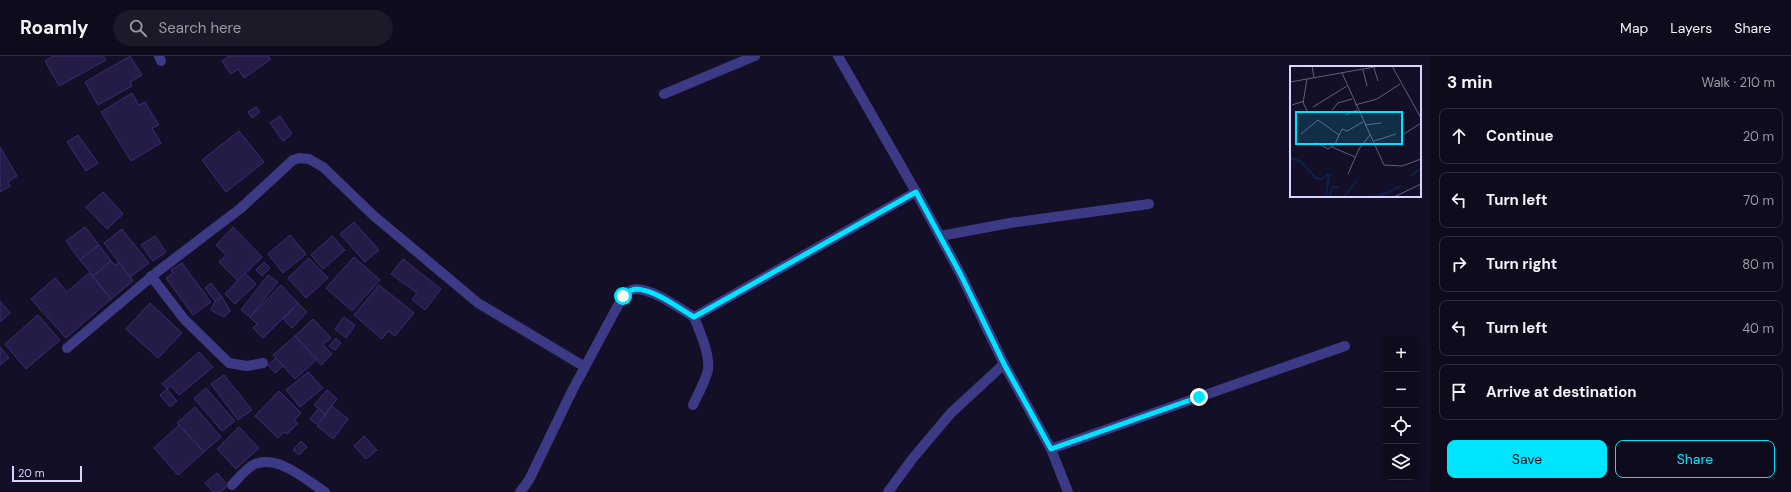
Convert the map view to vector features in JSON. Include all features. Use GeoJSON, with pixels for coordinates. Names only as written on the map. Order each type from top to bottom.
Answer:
{"type":"FeatureCollection","features":[{"type":"Feature","properties":{"kind":"street"},"geometry":{"type":"LineString","coordinates":[[664,94],[755,56]]}},
{"type":"Feature","properties":{"kind":"street"},"geometry":{"type":"LineString","coordinates":[[838,56],[940,236],[1004,364],[1051,449],[1068,492]]}},
{"type":"Feature","properties":{"kind":"street"},"geometry":{"type":"LineString","coordinates":[[68,348],[151,276],[241,208],[293,160],[299,158],[309,159],[323,167],[374,216],[478,303],[585,366]]}},
{"type":"Feature","properties":{"kind":"street"},"geometry":{"type":"LineString","coordinates":[[694,317],[916,192]]}},
{"type":"Feature","properties":{"kind":"street"},"geometry":{"type":"LineString","coordinates":[[940,236],[1010,223],[1149,204]]}},
{"type":"Feature","properties":{"kind":"street"},"geometry":{"type":"LineString","coordinates":[[151,276],[184,319],[229,363],[247,366],[263,363]]}},
{"type":"Feature","properties":{"kind":"street"},"geometry":{"type":"LineString","coordinates":[[520,492],[529,480],[585,366],[623,296],[629,290],[636,289],[656,295],[694,317],[708,360],[708,369],[706,379],[693,405]]}},
{"type":"Feature","properties":{"kind":"street"},"geometry":{"type":"LineString","coordinates":[[1051,449],[1345,346]]}},
{"type":"Feature","properties":{"kind":"street"},"geometry":{"type":"LineString","coordinates":[[888,492],[913,458],[951,413],[1004,364]]}},
{"type":"Feature","properties":{"kind":"street"},"geometry":{"type":"LineString","coordinates":[[232,485],[248,468],[255,464],[265,462],[284,466],[325,492]]}},
{"type":"Feature","properties":{"kind":"building"},"geometry":{"type":"Polygon","coordinates":[[[53,56],[103,56],[106,60],[59,86],[45,61],[53,56]]]}},
{"type":"Feature","properties":{"kind":"building"},"geometry":{"type":"Polygon","coordinates":[[[130,56],[142,75],[130,82],[132,86],[98,105],[85,82],[130,56]]]}},
{"type":"Feature","properties":{"kind":"building"},"geometry":{"type":"Polygon","coordinates":[[[229,56],[268,56],[271,59],[244,78],[238,69],[231,74],[222,61],[229,56]]]}},
{"type":"Feature","properties":{"kind":"building"},"geometry":{"type":"Polygon","coordinates":[[[132,93],[139,105],[145,102],[159,125],[152,128],[161,143],[131,161],[101,112],[132,93]]]}},
{"type":"Feature","properties":{"kind":"building"},"geometry":{"type":"Polygon","coordinates":[[[256,107],[260,112],[252,118],[248,112],[256,107]]]}},
{"type":"Feature","properties":{"kind":"building"},"geometry":{"type":"Polygon","coordinates":[[[280,116],[292,134],[283,141],[270,123],[280,116]]]}},
{"type":"Feature","properties":{"kind":"building"},"geometry":{"type":"Polygon","coordinates":[[[239,131],[264,162],[226,192],[202,160],[239,131]]]}},
{"type":"Feature","properties":{"kind":"building"},"geometry":{"type":"Polygon","coordinates":[[[78,135],[98,163],[86,171],[67,142],[78,135]]]}},
{"type":"Feature","properties":{"kind":"building"},"geometry":{"type":"Polygon","coordinates":[[[0,147],[17,176],[8,182],[10,186],[0,192],[0,147]]]}},
{"type":"Feature","properties":{"kind":"building"},"geometry":{"type":"Polygon","coordinates":[[[103,192],[123,214],[107,229],[86,207],[103,192]]]}},
{"type":"Feature","properties":{"kind":"building"},"geometry":{"type":"Polygon","coordinates":[[[354,222],[379,250],[365,262],[340,234],[354,222]]]}},
{"type":"Feature","properties":{"kind":"building"},"geometry":{"type":"Polygon","coordinates":[[[85,227],[99,245],[80,260],[66,241],[85,227]]]}},
{"type":"Feature","properties":{"kind":"building"},"geometry":{"type":"Polygon","coordinates":[[[233,227],[262,257],[238,281],[219,262],[226,255],[216,245],[233,227]]]}},
{"type":"Feature","properties":{"kind":"building"},"geometry":{"type":"Polygon","coordinates":[[[122,229],[149,263],[130,277],[104,243],[122,229]]]}},
{"type":"Feature","properties":{"kind":"building"},"geometry":{"type":"Polygon","coordinates":[[[290,235],[306,254],[283,273],[268,254],[290,235]]]}},
{"type":"Feature","properties":{"kind":"building"},"geometry":{"type":"Polygon","coordinates":[[[155,236],[166,252],[153,261],[141,245],[155,236]]]}},
{"type":"Feature","properties":{"kind":"building"},"geometry":{"type":"Polygon","coordinates":[[[332,236],[345,250],[323,269],[311,255],[332,236]]]}},
{"type":"Feature","properties":{"kind":"building"},"geometry":{"type":"Polygon","coordinates":[[[99,245],[111,261],[93,276],[80,260],[99,245]]]}},
{"type":"Feature","properties":{"kind":"building"},"geometry":{"type":"Polygon","coordinates":[[[354,257],[380,280],[352,311],[326,288],[354,257]]]}},
{"type":"Feature","properties":{"kind":"building"},"geometry":{"type":"Polygon","coordinates":[[[309,258],[328,278],[306,298],[288,278],[309,258]]]}},
{"type":"Feature","properties":{"kind":"building"},"geometry":{"type":"Polygon","coordinates":[[[403,259],[441,289],[425,310],[412,300],[417,293],[391,274],[403,259]]]}},
{"type":"Feature","properties":{"kind":"building"},"geometry":{"type":"Polygon","coordinates":[[[111,261],[115,265],[119,262],[133,281],[111,299],[93,276],[111,261]]]}},
{"type":"Feature","properties":{"kind":"building"},"geometry":{"type":"Polygon","coordinates":[[[264,262],[270,268],[262,276],[256,270],[264,262]]]}},
{"type":"Feature","properties":{"kind":"building"},"geometry":{"type":"Polygon","coordinates":[[[182,263],[211,302],[193,315],[166,278],[173,273],[171,270],[182,263]]]}},
{"type":"Feature","properties":{"kind":"building"},"geometry":{"type":"Polygon","coordinates":[[[89,273],[111,299],[66,338],[31,299],[55,278],[67,292],[89,273]]]}},
{"type":"Feature","properties":{"kind":"building"},"geometry":{"type":"Polygon","coordinates":[[[245,273],[256,284],[235,304],[225,294],[245,273]]]}},
{"type":"Feature","properties":{"kind":"building"},"geometry":{"type":"Polygon","coordinates":[[[268,275],[278,282],[250,317],[241,310],[268,275]]]}},
{"type":"Feature","properties":{"kind":"building"},"geometry":{"type":"Polygon","coordinates":[[[211,283],[222,297],[215,301],[205,288],[211,283]]]}},
{"type":"Feature","properties":{"kind":"building"},"geometry":{"type":"Polygon","coordinates":[[[281,285],[298,303],[263,338],[253,328],[257,324],[250,317],[281,285]]]}},
{"type":"Feature","properties":{"kind":"building"},"geometry":{"type":"Polygon","coordinates":[[[379,285],[414,313],[395,336],[388,331],[382,339],[354,315],[379,285]]]}},
{"type":"Feature","properties":{"kind":"building"},"geometry":{"type":"Polygon","coordinates":[[[222,297],[230,311],[224,317],[211,310],[215,301],[222,297]]]}},
{"type":"Feature","properties":{"kind":"building"},"geometry":{"type":"Polygon","coordinates":[[[0,301],[10,313],[0,322],[0,301]]]}},
{"type":"Feature","properties":{"kind":"building"},"geometry":{"type":"Polygon","coordinates":[[[150,303],[182,333],[158,358],[126,329],[150,303]]]}},
{"type":"Feature","properties":{"kind":"building"},"geometry":{"type":"Polygon","coordinates":[[[298,303],[307,312],[292,328],[283,319],[298,303]]]}},
{"type":"Feature","properties":{"kind":"building"},"geometry":{"type":"Polygon","coordinates":[[[38,315],[60,340],[26,369],[5,344],[38,315]]]}},
{"type":"Feature","properties":{"kind":"building"},"geometry":{"type":"Polygon","coordinates":[[[344,317],[355,325],[346,338],[335,329],[344,317]]]}},
{"type":"Feature","properties":{"kind":"building"},"geometry":{"type":"Polygon","coordinates":[[[313,319],[331,338],[323,345],[332,354],[321,365],[295,336],[313,319]]]}},
{"type":"Feature","properties":{"kind":"building"},"geometry":{"type":"Polygon","coordinates":[[[295,336],[317,359],[295,379],[273,355],[295,336]]]}},
{"type":"Feature","properties":{"kind":"building"},"geometry":{"type":"Polygon","coordinates":[[[336,338],[341,343],[335,350],[329,346],[336,338]]]}},
{"type":"Feature","properties":{"kind":"building"},"geometry":{"type":"Polygon","coordinates":[[[0,347],[9,358],[0,365],[0,347]]]}},
{"type":"Feature","properties":{"kind":"building"},"geometry":{"type":"Polygon","coordinates":[[[199,352],[213,367],[179,395],[171,386],[167,389],[162,384],[199,352]]]}},
{"type":"Feature","properties":{"kind":"building"},"geometry":{"type":"Polygon","coordinates":[[[276,358],[283,366],[275,373],[268,365],[276,358]]]}},
{"type":"Feature","properties":{"kind":"building"},"geometry":{"type":"Polygon","coordinates":[[[308,372],[323,388],[300,407],[286,390],[308,372]]]}},
{"type":"Feature","properties":{"kind":"building"},"geometry":{"type":"Polygon","coordinates":[[[224,375],[252,410],[238,420],[211,384],[224,375]]]}},
{"type":"Feature","properties":{"kind":"building"},"geometry":{"type":"Polygon","coordinates":[[[206,388],[235,421],[222,431],[194,398],[206,388]]]}},
{"type":"Feature","properties":{"kind":"building"},"geometry":{"type":"Polygon","coordinates":[[[167,389],[177,401],[170,407],[160,395],[167,389]]]}},
{"type":"Feature","properties":{"kind":"building"},"geometry":{"type":"Polygon","coordinates":[[[327,390],[337,399],[325,414],[314,405],[327,390]]]}},
{"type":"Feature","properties":{"kind":"building"},"geometry":{"type":"Polygon","coordinates":[[[279,391],[301,413],[294,420],[298,423],[287,434],[284,432],[278,438],[255,416],[279,391]]]}},
{"type":"Feature","properties":{"kind":"building"},"geometry":{"type":"Polygon","coordinates":[[[332,406],[348,419],[333,439],[317,426],[332,406]]]}},
{"type":"Feature","properties":{"kind":"building"},"geometry":{"type":"Polygon","coordinates":[[[195,407],[221,437],[204,452],[177,423],[195,407]]]}},
{"type":"Feature","properties":{"kind":"building"},"geometry":{"type":"Polygon","coordinates":[[[318,409],[325,414],[316,424],[310,419],[318,409]]]}},
{"type":"Feature","properties":{"kind":"building"},"geometry":{"type":"Polygon","coordinates":[[[179,425],[204,452],[178,475],[154,448],[179,425]]]}},
{"type":"Feature","properties":{"kind":"building"},"geometry":{"type":"Polygon","coordinates":[[[239,427],[259,448],[236,469],[217,449],[239,427]]]}},
{"type":"Feature","properties":{"kind":"building"},"geometry":{"type":"Polygon","coordinates":[[[364,436],[377,450],[366,459],[354,446],[364,436]]]}},
{"type":"Feature","properties":{"kind":"building"},"geometry":{"type":"Polygon","coordinates":[[[301,441],[307,447],[299,455],[293,450],[301,441]]]}},
{"type":"Feature","properties":{"kind":"building"},"geometry":{"type":"Polygon","coordinates":[[[217,473],[228,485],[221,492],[213,492],[205,483],[217,473]]]}},
{"type":"Feature","properties":{"kind":"route"},"geometry":{"type":"LineString","coordinates":[[623,296],[629,290],[636,289],[644,291],[656,295],[694,317],[916,192],[961,275],[1004,364],[1051,449],[1199,397]]}}]}
